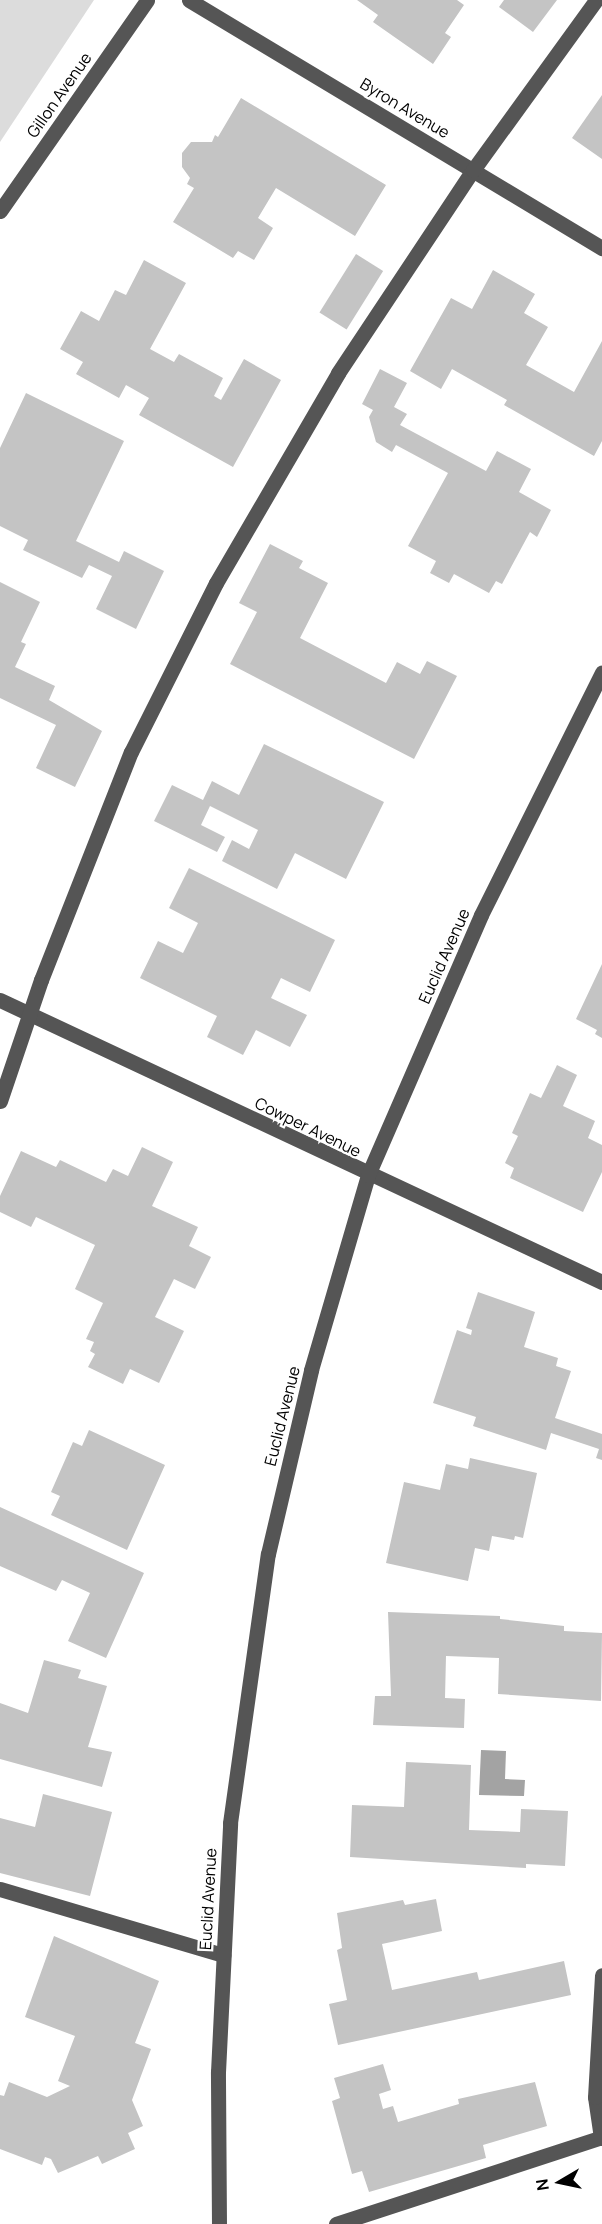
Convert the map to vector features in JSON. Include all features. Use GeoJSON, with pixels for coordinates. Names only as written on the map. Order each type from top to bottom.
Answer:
{"type":"FeatureCollection","features":[{"type":"Feature","properties":{"kind":"street","name":"Gillon Avenue"},"geometry":{"type":"LineString","coordinates":[[0,211],[147,0]]}},
{"type":"Feature","properties":{"kind":"street","name":"Byron Avenue"},"geometry":{"type":"LineString","coordinates":[[189,0],[602,248]]}},
{"type":"Feature","properties":{"kind":"street"},"geometry":{"type":"LineString","coordinates":[[0,1101],[29,1014],[131,752],[216,583],[338,373],[473,170],[596,0]]}},
{"type":"Feature","properties":{"kind":"street","name":"Euclid Avenue"},"geometry":{"type":"LineString","coordinates":[[219,2224],[218,2072],[230,1823],[268,1554],[311,1370],[368,1175],[481,915],[602,672]]}},
{"type":"Feature","properties":{"kind":"street","name":"Cowper Avenue"},"geometry":{"type":"LineString","coordinates":[[0,1000],[368,1175],[602,1282]]}},
{"type":"Feature","properties":{"kind":"street"},"geometry":{"type":"LineString","coordinates":[[0,1889],[224,1955]]}},
{"type":"Feature","properties":{"kind":"street"},"geometry":{"type":"LineString","coordinates":[[336,2224],[602,2137],[595,2097],[602,1975]]}},
{"type":"Feature","properties":{"kind":"shaded area"},"geometry":{"type":"Polygon","coordinates":[[[0,0],[94,0],[0,142],[0,0]]]}},
{"type":"Feature","properties":{"kind":"shaded area"},"geometry":{"type":"Polygon","coordinates":[[[481,1750],[506,1751],[505,1779],[525,1780],[524,1796],[479,1795],[481,1750]]]}},
{"type":"Feature","properties":{"kind":"building"},"geometry":{"type":"Polygon","coordinates":[[[357,0],[457,0],[464,5],[445,33],[451,37],[433,64],[373,22],[378,15],[357,0]]]}},
{"type":"Feature","properties":{"kind":"building"},"geometry":{"type":"Polygon","coordinates":[[[504,0],[557,0],[533,32],[499,7],[504,0]]]}},
{"type":"Feature","properties":{"kind":"building"},"geometry":{"type":"Polygon","coordinates":[[[602,95],[602,159],[572,138],[602,95]]]}},
{"type":"Feature","properties":{"kind":"building"},"geometry":{"type":"Polygon","coordinates":[[[241,98],[386,185],[355,236],[276,188],[258,218],[273,228],[254,260],[238,251],[233,258],[173,222],[194,188],[187,184],[190,178],[182,167],[182,153],[191,142],[212,142],[215,135],[218,137],[241,98]]]}},
{"type":"Feature","properties":{"kind":"building"},"geometry":{"type":"Polygon","coordinates":[[[356,254],[383,271],[347,329],[319,313],[356,254]]]}},
{"type":"Feature","properties":{"kind":"building"},"geometry":{"type":"Polygon","coordinates":[[[144,260],[186,283],[150,349],[174,362],[179,354],[223,378],[214,396],[221,400],[244,359],[281,380],[233,467],[139,415],[149,398],[126,385],[119,398],[76,374],[83,362],[60,349],[81,311],[99,321],[115,290],[126,295],[144,260]]]}},
{"type":"Feature","properties":{"kind":"building"},"geometry":{"type":"Polygon","coordinates":[[[493,270],[535,294],[524,313],[548,327],[526,365],[574,392],[602,341],[602,441],[594,456],[504,405],[507,400],[452,369],[441,389],[410,371],[451,298],[472,309],[493,270]]]}},
{"type":"Feature","properties":{"kind":"building"},"geometry":{"type":"Polygon","coordinates":[[[380,369],[407,383],[394,407],[407,414],[400,425],[486,471],[497,451],[531,469],[519,492],[551,510],[537,537],[530,532],[502,584],[496,581],[489,593],[454,574],[449,583],[430,573],[436,561],[408,546],[448,473],[396,445],[392,452],[376,442],[369,417],[373,410],[362,404],[380,369]]]}},
{"type":"Feature","properties":{"kind":"building"},"geometry":{"type":"Polygon","coordinates":[[[26,393],[124,441],[76,541],[119,562],[124,551],[164,571],[136,629],[96,609],[112,576],[89,565],[82,578],[23,550],[28,540],[0,526],[0,448],[26,393]]]}},
{"type":"Feature","properties":{"kind":"building"},"geometry":{"type":"Polygon","coordinates":[[[270,544],[303,561],[299,568],[328,583],[300,638],[386,683],[397,662],[420,674],[427,661],[457,676],[414,759],[230,664],[257,612],[239,603],[270,544]]]}},
{"type":"Feature","properties":{"kind":"building"},"geometry":{"type":"Polygon","coordinates":[[[0,582],[40,602],[21,642],[26,644],[15,667],[55,686],[49,700],[102,731],[75,787],[36,768],[56,725],[0,698],[0,582]]]}},
{"type":"Feature","properties":{"kind":"building"},"geometry":{"type":"Polygon","coordinates":[[[264,744],[384,802],[346,879],[295,853],[277,889],[222,861],[232,840],[249,849],[258,830],[210,806],[201,825],[225,837],[217,852],[154,821],[172,785],[203,800],[212,781],[239,795],[264,744]]]}},
{"type":"Feature","properties":{"kind":"building"},"geometry":{"type":"Polygon","coordinates":[[[189,868],[335,940],[310,992],[281,978],[271,998],[307,1015],[290,1047],[256,1030],[243,1055],[207,1037],[217,1016],[140,978],[158,941],[183,953],[198,923],[169,908],[189,868]]]}},
{"type":"Feature","properties":{"kind":"building"},"geometry":{"type":"Polygon","coordinates":[[[602,964],[602,1038],[595,1034],[597,1030],[576,1019],[602,964]]]}},
{"type":"Feature","properties":{"kind":"building"},"geometry":{"type":"Polygon","coordinates":[[[557,1065],[577,1075],[563,1106],[595,1121],[588,1138],[602,1145],[602,1172],[583,1212],[510,1178],[514,1168],[505,1163],[518,1136],[512,1133],[530,1093],[541,1098],[557,1065]]]}},
{"type":"Feature","properties":{"kind":"building"},"geometry":{"type":"Polygon","coordinates":[[[142,1147],[173,1162],[152,1206],[198,1227],[189,1246],[211,1257],[195,1289],[174,1279],[155,1317],[184,1331],[159,1383],[130,1369],[123,1384],[88,1367],[95,1354],[90,1351],[94,1342],[86,1339],[103,1303],[75,1289],[95,1245],[36,1217],[31,1227],[0,1212],[0,1196],[21,1151],[56,1167],[60,1160],[106,1182],[113,1169],[128,1176],[142,1147]]]}},
{"type":"Feature","properties":{"kind":"building"},"geometry":{"type":"Polygon","coordinates":[[[478,1292],[535,1312],[524,1347],[558,1358],[556,1366],[571,1371],[555,1418],[602,1434],[602,1460],[596,1458],[599,1449],[551,1433],[546,1450],[473,1426],[476,1417],[433,1403],[457,1330],[471,1335],[472,1330],[466,1328],[478,1292]]]}},
{"type":"Feature","properties":{"kind":"building"},"geometry":{"type":"Polygon","coordinates":[[[89,1430],[165,1465],[127,1550],[51,1515],[60,1496],[51,1492],[73,1442],[82,1446],[89,1430]]]}},
{"type":"Feature","properties":{"kind":"building"},"geometry":{"type":"Polygon","coordinates":[[[470,1458],[537,1473],[523,1538],[515,1536],[514,1540],[492,1536],[489,1551],[475,1548],[468,1581],[386,1563],[404,1482],[440,1490],[446,1464],[468,1469],[470,1458]]]}},
{"type":"Feature","properties":{"kind":"building"},"geometry":{"type":"Polygon","coordinates":[[[0,1507],[144,1573],[106,1658],[68,1641],[90,1593],[62,1580],[56,1591],[0,1566],[0,1507]]]}},
{"type":"Feature","properties":{"kind":"building"},"geometry":{"type":"Polygon","coordinates":[[[388,1612],[500,1616],[500,1619],[564,1626],[564,1631],[602,1633],[601,1701],[498,1694],[499,1658],[446,1656],[445,1698],[465,1699],[464,1728],[373,1725],[375,1696],[391,1696],[388,1612]]]}},
{"type":"Feature","properties":{"kind":"building"},"geometry":{"type":"Polygon","coordinates":[[[44,1660],[81,1670],[78,1678],[107,1686],[88,1747],[112,1752],[102,1787],[0,1759],[0,1703],[28,1713],[44,1660]]]}},
{"type":"Feature","properties":{"kind":"building"},"geometry":{"type":"Polygon","coordinates":[[[406,1762],[471,1765],[469,1830],[520,1832],[521,1809],[568,1811],[565,1866],[526,1864],[526,1868],[350,1857],[352,1805],[404,1807],[406,1762]]]}},
{"type":"Feature","properties":{"kind":"building"},"geometry":{"type":"Polygon","coordinates":[[[43,1794],[112,1812],[90,1896],[0,1873],[0,1818],[35,1827],[43,1794]]]}},
{"type":"Feature","properties":{"kind":"building"},"geometry":{"type":"Polygon","coordinates":[[[436,1899],[442,1931],[382,1944],[392,1990],[477,1972],[479,1980],[564,1961],[571,1995],[338,2045],[329,2004],[347,2000],[337,1950],[342,1948],[337,1913],[403,1900],[405,1905],[436,1899]]]}},
{"type":"Feature","properties":{"kind":"building"},"geometry":{"type":"Polygon","coordinates":[[[54,1936],[159,1981],[135,2043],[151,2049],[132,2100],[143,2126],[128,2133],[135,2149],[102,2164],[98,2156],[58,2173],[51,2159],[45,2157],[42,2165],[0,2149],[0,2095],[4,2096],[9,2082],[47,2097],[70,2086],[58,2081],[75,2036],[25,2017],[54,1936]]]}},
{"type":"Feature","properties":{"kind":"building"},"geometry":{"type":"Polygon","coordinates":[[[383,2064],[391,2090],[379,2094],[383,2109],[393,2106],[398,2122],[459,2104],[458,2099],[535,2082],[547,2126],[483,2145],[486,2158],[369,2192],[362,2171],[352,2174],[332,2101],[340,2098],[334,2078],[383,2064]]]}}]}
